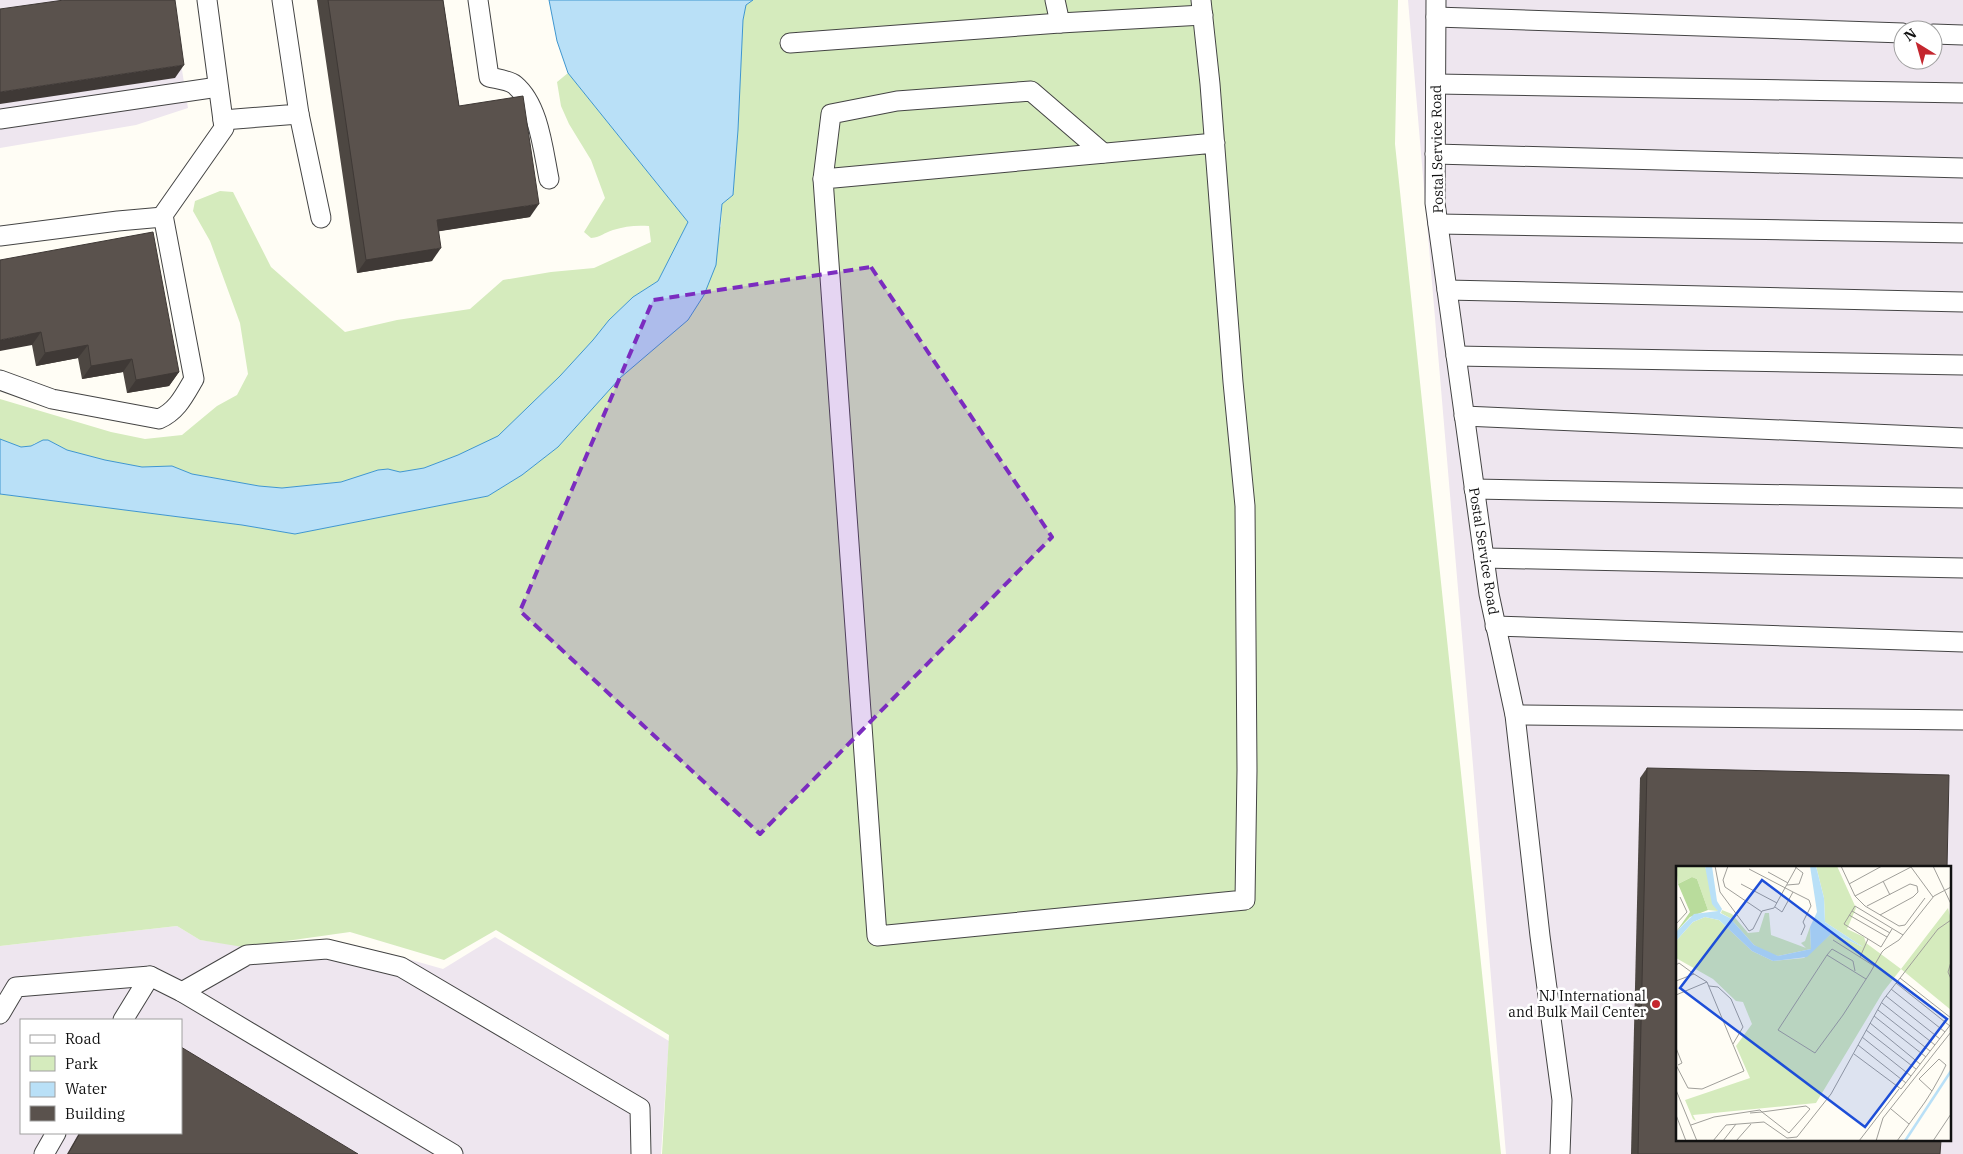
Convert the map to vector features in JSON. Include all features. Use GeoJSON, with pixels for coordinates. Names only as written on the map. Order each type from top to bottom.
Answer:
{"type":"FeatureCollection","features":[{"type":"Feature","properties":{"kind":"street"},"geometry":{"type":"LineString","coordinates":[[0,380],[52,399],[159,419],[170,414],[182,400],[194,379],[163,214],[223,124],[207,0]]}},
{"type":"Feature","properties":{"kind":"street"},"geometry":{"type":"LineString","coordinates":[[282,0],[299,114],[321,218]]}},
{"type":"Feature","properties":{"kind":"street"},"geometry":{"type":"LineString","coordinates":[[478,0],[490,77],[514,84],[528,99],[539,131],[549,179]]}},
{"type":"Feature","properties":{"kind":"street"},"geometry":{"type":"LineString","coordinates":[[1055,0],[1060,23]]}},
{"type":"Feature","properties":{"kind":"street"},"geometry":{"type":"LineString","coordinates":[[790,43],[1060,23],[1202,8],[1245,506],[1247,770],[1245,900],[877,936],[823,179],[831,114],[897,101],[1031,91],[1103,154]]}},
{"type":"Feature","properties":{"kind":"street"},"geometry":{"type":"LineString","coordinates":[[1436,9],[1893,32]]}},
{"type":"Feature","properties":{"kind":"street","name":"Postal Service Road"},"geometry":{"type":"LineString","coordinates":[[1436,9],[1435,203],[1484,558],[1495,626],[1515,715],[1540,936],[1562,1100],[1560,1154]]}},
{"type":"Feature","properties":{"kind":"street"},"geometry":{"type":"LineString","coordinates":[[1943,34],[1963,34]]}},
{"type":"Feature","properties":{"kind":"street"},"geometry":{"type":"LineString","coordinates":[[1436,84],[1963,93]]}},
{"type":"Feature","properties":{"kind":"street"},"geometry":{"type":"LineString","coordinates":[[0,119],[218,87]]}},
{"type":"Feature","properties":{"kind":"street"},"geometry":{"type":"LineString","coordinates":[[223,124],[299,114]]}},
{"type":"Feature","properties":{"kind":"street"},"geometry":{"type":"LineString","coordinates":[[823,179],[1215,143]]}},
{"type":"Feature","properties":{"kind":"street"},"geometry":{"type":"LineString","coordinates":[[1435,154],[1963,168]]}},
{"type":"Feature","properties":{"kind":"street"},"geometry":{"type":"LineString","coordinates":[[0,236],[163,217]]}},
{"type":"Feature","properties":{"kind":"street"},"geometry":{"type":"LineString","coordinates":[[1438,224],[1963,232]]}},
{"type":"Feature","properties":{"kind":"street"},"geometry":{"type":"LineString","coordinates":[[1447,290],[1963,302]]}},
{"type":"Feature","properties":{"kind":"street"},"geometry":{"type":"LineString","coordinates":[[1456,356],[1963,366]]}},
{"type":"Feature","properties":{"kind":"street"},"geometry":{"type":"LineString","coordinates":[[1464,416],[1963,438]]}},
{"type":"Feature","properties":{"kind":"street"},"geometry":{"type":"LineString","coordinates":[[1474,489],[1963,498]]}},
{"type":"Feature","properties":{"kind":"street"},"geometry":{"type":"LineString","coordinates":[[1484,558],[1963,568]]}},
{"type":"Feature","properties":{"kind":"street"},"geometry":{"type":"LineString","coordinates":[[1495,626],[1963,642]]}},
{"type":"Feature","properties":{"kind":"street"},"geometry":{"type":"LineString","coordinates":[[1515,715],[1963,720]]}},
{"type":"Feature","properties":{"kind":"street"},"geometry":{"type":"LineString","coordinates":[[182,992],[247,954],[327,949],[401,967],[640,1108],[641,1154]]}},
{"type":"Feature","properties":{"kind":"street"},"geometry":{"type":"LineString","coordinates":[[125,1019],[150,976]]}},
{"type":"Feature","properties":{"kind":"street"},"geometry":{"type":"LineString","coordinates":[[0,1014],[8,987],[150,976],[182,992],[453,1154]]}},
{"type":"Feature","properties":{"kind":"street"},"geometry":{"type":"LineString","coordinates":[[44,1154],[55,1134]]}},
{"type":"Feature","properties":{"kind":"highlighted area"},"geometry":{"type":"Polygon","coordinates":[[[871,267],[1052,537],[760,834],[520,611],[653,300],[871,267]]]}},
{"type":"Feature","properties":{"kind":"shaded area"},"geometry":{"type":"Polygon","coordinates":[[[0,0],[171,0],[188,108],[136,125],[0,148],[0,0]]]}},
{"type":"Feature","properties":{"kind":"shaded area","name":"NJ International and Bulk Mail Center"},"geometry":{"type":"Polygon","coordinates":[[[1408,0],[1963,0],[1963,1154],[1506,1154],[1408,0]]]}},
{"type":"Feature","properties":{"kind":"shaded area"},"geometry":{"type":"Polygon","coordinates":[[[177,926],[200,940],[253,947],[380,951],[443,969],[495,937],[669,1041],[661,1154],[0,1154],[0,946],[177,926]]]}},
{"type":"Feature","properties":{"kind":"green space"},"geometry":{"type":"Polygon","coordinates":[[[753,0],[1398,0],[1395,144],[1501,1154],[662,1154],[669,1035],[496,930],[444,960],[350,932],[243,947],[200,940],[177,926],[0,946],[0,494],[242,525],[295,534],[488,496],[522,475],[558,447],[620,378],[721,226],[722,204],[733,195],[743,20],[746,5],[753,0]]]}},
{"type":"Feature","properties":{"kind":"green space"},"geometry":{"type":"Polygon","coordinates":[[[568,73],[688,222],[658,281],[633,297],[609,320],[560,376],[498,437],[424,468],[400,472],[388,469],[378,470],[341,482],[282,488],[259,486],[192,474],[172,466],[142,467],[105,460],[67,450],[48,440],[31,446],[21,447],[0,439],[0,399],[111,432],[145,439],[182,435],[217,406],[237,395],[248,374],[240,323],[210,241],[193,211],[195,201],[220,191],[233,192],[271,267],[345,332],[397,320],[470,309],[503,280],[551,272],[594,268],[651,242],[649,226],[622,228],[591,238],[584,232],[605,198],[591,160],[569,124],[561,106],[557,82],[568,73]]]}},
{"type":"Feature","properties":{"kind":"water"},"geometry":{"type":"Polygon","coordinates":[[[549,0],[753,0],[746,5],[743,20],[733,195],[722,204],[716,265],[704,295],[688,320],[620,378],[558,447],[522,475],[488,496],[295,534],[242,525],[0,494],[0,439],[21,447],[31,446],[43,440],[48,440],[67,450],[105,460],[142,467],[172,466],[192,474],[259,486],[282,488],[341,482],[378,470],[388,469],[400,472],[424,468],[458,455],[498,436],[560,376],[609,320],[633,297],[658,281],[688,222],[568,73],[557,41],[549,0]]]}},
{"type":"Feature","properties":{"kind":"building"},"geometry":{"type":"Polygon","coordinates":[[[64,0],[175,0],[184,65],[0,92],[0,9],[64,0]]]}},
{"type":"Feature","properties":{"kind":"building"},"geometry":{"type":"Polygon","coordinates":[[[328,0],[443,0],[459,106],[523,96],[539,204],[437,220],[441,248],[366,260],[328,0]]]}},
{"type":"Feature","properties":{"kind":"building"},"geometry":{"type":"Polygon","coordinates":[[[153,232],[179,372],[136,380],[132,359],[91,366],[88,345],[45,353],[41,332],[0,340],[0,260],[153,232]]]}},
{"type":"Feature","properties":{"kind":"building","name":"NJ International and Bulk Mail Center"},"geometry":{"type":"Polygon","coordinates":[[[1647,768],[1949,775],[1947,866],[1676,866],[1676,1142],[1941,1142],[1940,1154],[1638,1154],[1647,768]]]}},
{"type":"Feature","properties":{"kind":"building"},"geometry":{"type":"Polygon","coordinates":[[[182,1048],[358,1154],[68,1154],[79,1134],[182,1134],[182,1048]]]}},
{"type":"Feature","properties":{"kind":"place","name":"NJ International and Bulk Mail Center"},"geometry":{"type":"Point","coordinates":[1656,1004]}}]}
